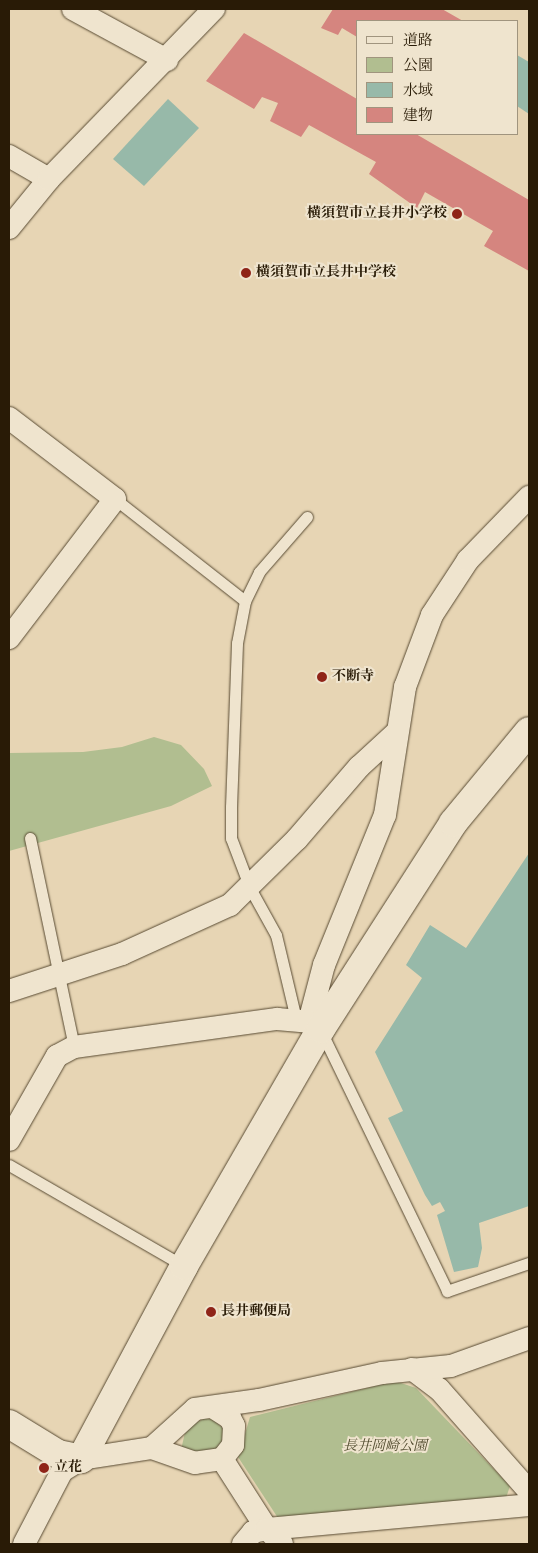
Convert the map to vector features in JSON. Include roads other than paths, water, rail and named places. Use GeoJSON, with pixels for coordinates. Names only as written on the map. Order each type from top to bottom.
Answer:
{"type":"FeatureCollection","features":[{"type":"Feature","properties":{"kind":"street"},"geometry":{"type":"LineString","coordinates":[[73,9],[167,60]]}},
{"type":"Feature","properties":{"kind":"street"},"geometry":{"type":"LineString","coordinates":[[9,228],[49,179],[167,60],[214,9]]}},
{"type":"Feature","properties":{"kind":"street"},"geometry":{"type":"LineString","coordinates":[[9,156],[49,179]]}},
{"type":"Feature","properties":{"kind":"street"},"geometry":{"type":"LineString","coordinates":[[9,418],[115,499],[9,638]]}},
{"type":"Feature","properties":{"kind":"street"},"geometry":{"type":"LineString","coordinates":[[308,1024],[319,978],[385,815],[405,687],[432,616],[468,560],[529,497]]}},
{"type":"Feature","properties":{"kind":"street"},"geometry":{"type":"LineString","coordinates":[[9,991],[60,972],[122,954],[189,925],[230,904],[250,888],[359,767],[397,732]]}},
{"type":"Feature","properties":{"kind":"street"},"geometry":{"type":"LineString","coordinates":[[81,1460],[184,1266],[308,1024],[453,823],[529,732]]}},
{"type":"Feature","properties":{"kind":"street"},"geometry":{"type":"LineString","coordinates":[[9,1140],[57,1056],[74,1047],[308,1024]]}},
{"type":"Feature","properties":{"kind":"street"},"geometry":{"type":"LineString","coordinates":[[152,1448],[195,1409],[214,1408],[259,1400],[412,1369],[451,1366],[529,1338]]}},
{"type":"Feature","properties":{"kind":"street"},"geometry":{"type":"LineString","coordinates":[[412,1369],[439,1389],[529,1491]]}},
{"type":"Feature","properties":{"kind":"street"},"geometry":{"type":"LineString","coordinates":[[235,1431],[259,1400]]}},
{"type":"Feature","properties":{"kind":"street"},"geometry":{"type":"LineString","coordinates":[[24,1544],[62,1471],[81,1460],[152,1448],[195,1463],[222,1459],[233,1445],[235,1431],[230,1418],[214,1408]]}},
{"type":"Feature","properties":{"kind":"street"},"geometry":{"type":"LineString","coordinates":[[9,1424],[58,1454],[81,1460]]}},
{"type":"Feature","properties":{"kind":"street"},"geometry":{"type":"LineString","coordinates":[[222,1459],[274,1537]]}},
{"type":"Feature","properties":{"kind":"street"},"geometry":{"type":"LineString","coordinates":[[243,1544],[253,1532],[274,1537],[529,1505]]}},
{"type":"Feature","properties":{"kind":"lane"},"geometry":{"type":"LineString","coordinates":[[115,499],[246,601]]}},
{"type":"Feature","properties":{"kind":"lane"},"geometry":{"type":"LineString","coordinates":[[307,517],[259,572],[246,601],[237,643],[231,838],[250,888],[276,935],[308,1024],[447,1291],[529,1263]]}},
{"type":"Feature","properties":{"kind":"lane"},"geometry":{"type":"LineString","coordinates":[[30,838],[60,972],[74,1047]]}},
{"type":"Feature","properties":{"kind":"lane"},"geometry":{"type":"LineString","coordinates":[[9,1165],[184,1266]]}},
{"type":"Feature","properties":{"kind":"water"},"geometry":{"type":"Polygon","coordinates":[[[518,56],[529,62],[529,114],[518,107],[518,56]]]}},
{"type":"Feature","properties":{"kind":"water"},"geometry":{"type":"Polygon","coordinates":[[[168,99],[199,128],[144,186],[113,159],[168,99]]]}},
{"type":"Feature","properties":{"kind":"water"},"geometry":{"type":"Polygon","coordinates":[[[529,853],[529,1206],[479,1223],[482,1248],[478,1267],[454,1272],[437,1215],[445,1211],[440,1202],[432,1206],[425,1195],[388,1118],[403,1111],[375,1052],[422,978],[406,965],[430,925],[466,948],[529,853]]]}},
{"type":"Feature","properties":{"kind":"place","name":"横須賀市立長井小学校"},"geometry":{"type":"Point","coordinates":[457,214]}},
{"type":"Feature","properties":{"kind":"place","name":"横須賀市立長井中学校"},"geometry":{"type":"Point","coordinates":[246,273]}},
{"type":"Feature","properties":{"kind":"place","name":"不断寺"},"geometry":{"type":"Point","coordinates":[322,677]}},
{"type":"Feature","properties":{"kind":"place","name":"長井郵便局"},"geometry":{"type":"Point","coordinates":[211,1312]}},
{"type":"Feature","properties":{"kind":"place","name":"立花"},"geometry":{"type":"Point","coordinates":[44,1468]}},
{"type":"Feature","properties":{"kind":"park label","name":"長井岡崎公園"},"geometry":{"type":"Point","coordinates":[385,1447]}}]}
